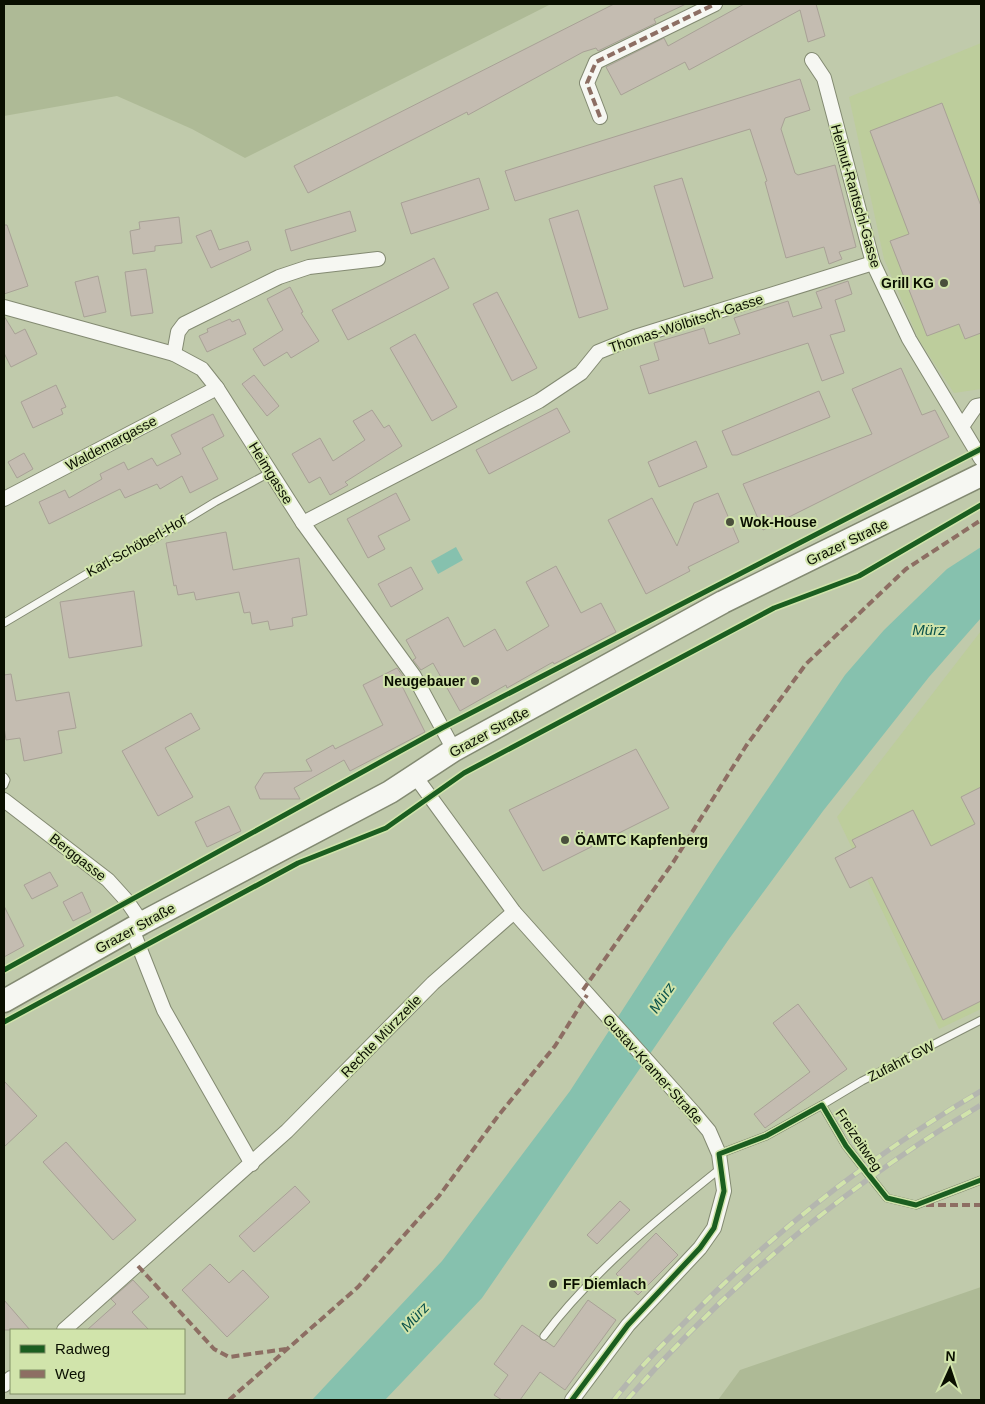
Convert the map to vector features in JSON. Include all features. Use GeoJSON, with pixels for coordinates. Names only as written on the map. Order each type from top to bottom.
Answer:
{"type":"FeatureCollection","features":[{"type":"Feature","properties":{"kind":"main road","name":"Grazer Straße"},"geometry":{"type":"LineString","coordinates":[[4,1000],[137,926],[367,805],[454,750],[723,602],[981,475]]}},
{"type":"Feature","properties":{"kind":"street"},"geometry":{"type":"LineString","coordinates":[[600,117],[587,83],[596,62],[715,4]]}},
{"type":"Feature","properties":{"kind":"street","name":"Helmut-Rantschl-Gasse"},"geometry":{"type":"LineString","coordinates":[[812,60],[824,78],[873,263],[909,339],[963,425],[981,459]]}},
{"type":"Feature","properties":{"kind":"street"},"geometry":{"type":"LineString","coordinates":[[174,354],[178,332],[184,324],[279,277],[309,267],[378,259]]}},
{"type":"Feature","properties":{"kind":"street","name":"Thomas-Wölbitsch-Gasse"},"geometry":{"type":"LineString","coordinates":[[303,523],[539,401],[581,373],[598,352],[635,338],[873,263]]}},
{"type":"Feature","properties":{"kind":"street","name":"Heimgasse"},"geometry":{"type":"LineString","coordinates":[[4,307],[174,354],[202,370],[217,388],[303,523],[414,676],[454,750]]}},
{"type":"Feature","properties":{"kind":"street","name":"Waldemargasse"},"geometry":{"type":"LineString","coordinates":[[4,499],[217,388]]}},
{"type":"Feature","properties":{"kind":"street"},"geometry":{"type":"LineString","coordinates":[[963,425],[976,406],[981,405]]}},
{"type":"Feature","properties":{"kind":"street","name":"Gustav-Kramer-Straße"},"geometry":{"type":"LineString","coordinates":[[415,776],[514,912],[709,1131],[720,1161],[724,1191],[720,1209],[709,1234],[700,1248],[628,1325],[572,1400]]}},
{"type":"Feature","properties":{"kind":"street","name":"Berggasse"},"geometry":{"type":"LineString","coordinates":[[4,800],[108,880],[127,901],[137,926]]}},
{"type":"Feature","properties":{"kind":"street","name":"Rechte Mürzzeile"},"geometry":{"type":"LineString","coordinates":[[65,1329],[252,1164],[307,1112],[433,983],[514,912]]}},
{"type":"Feature","properties":{"kind":"street"},"geometry":{"type":"LineString","coordinates":[[137,926],[164,1010],[252,1164]]}},
{"type":"Feature","properties":{"kind":"lane","name":"Karl-Schöberl-Hof"},"geometry":{"type":"LineString","coordinates":[[4,623],[110,560],[156,538],[215,502],[271,472]]}},
{"type":"Feature","properties":{"kind":"lane"},"geometry":{"type":"LineString","coordinates":[[4,777],[6,780],[4,785]]}},
{"type":"Feature","properties":{"kind":"lane","name":"Zufahrt GW"},"geometry":{"type":"LineString","coordinates":[[822,1105],[862,1081],[981,1020]]}},
{"type":"Feature","properties":{"kind":"lane","name":"Freizeitweg"},"geometry":{"type":"LineString","coordinates":[[544,1336],[592,1280],[679,1202],[720,1161],[822,1105],[846,1146],[887,1198],[916,1205],[981,1180]]}},
{"type":"Feature","properties":{"kind":"shaded area"},"geometry":{"type":"Polygon","coordinates":[[[4,4],[551,4],[245,158],[192,129],[117,96],[4,116],[4,4]]]}},
{"type":"Feature","properties":{"kind":"shaded area"},"geometry":{"type":"Polygon","coordinates":[[[981,43],[981,389],[954,393],[919,340],[884,259],[849,97],[981,43]]]}},
{"type":"Feature","properties":{"kind":"shaded area"},"geometry":{"type":"Polygon","coordinates":[[[981,631],[981,1009],[939,1029],[837,817],[981,631]]]}},
{"type":"Feature","properties":{"kind":"shaded area"},"geometry":{"type":"Polygon","coordinates":[[[981,1287],[981,1400],[718,1400],[740,1370],[981,1287]]]}},
{"type":"Feature","properties":{"kind":"water"},"geometry":{"type":"Polygon","coordinates":[[[456,547],[463,560],[438,574],[431,561],[456,547]]]}},
{"type":"Feature","properties":{"kind":"water","name":"Mürz"},"geometry":{"type":"Polygon","coordinates":[[[981,547],[981,618],[929,677],[823,811],[729,939],[482,1298],[385,1400],[312,1400],[442,1261],[570,1091],[717,864],[845,675],[884,630],[947,569],[981,547]]]}},
{"type":"Feature","properties":{"kind":"building"},"geometry":{"type":"Polygon","coordinates":[[[614,4],[686,4],[654,19],[656,23],[598,51],[596,48],[583,52],[468,115],[467,112],[308,193],[294,166],[614,4]]]}},
{"type":"Feature","properties":{"kind":"building"},"geometry":{"type":"Polygon","coordinates":[[[744,4],[816,4],[825,36],[808,42],[800,10],[689,70],[685,62],[621,95],[606,67],[664,38],[668,46],[744,4]]]}},
{"type":"Feature","properties":{"kind":"building"},"geometry":{"type":"Polygon","coordinates":[[[800,79],[810,110],[785,118],[781,129],[795,173],[798,175],[835,165],[856,247],[839,252],[842,259],[829,264],[824,247],[786,258],[765,182],[767,181],[750,129],[515,201],[505,171],[800,79]]]}},
{"type":"Feature","properties":{"kind":"building"},"geometry":{"type":"Polygon","coordinates":[[[942,103],[981,206],[981,333],[965,339],[959,324],[927,336],[890,241],[909,234],[870,131],[942,103]]]}},
{"type":"Feature","properties":{"kind":"building"},"geometry":{"type":"Polygon","coordinates":[[[479,178],[489,209],[411,234],[401,203],[479,178]]]}},
{"type":"Feature","properties":{"kind":"building"},"geometry":{"type":"Polygon","coordinates":[[[682,178],[713,278],[684,287],[654,186],[682,178]]]}},
{"type":"Feature","properties":{"kind":"building"},"geometry":{"type":"Polygon","coordinates":[[[578,210],[608,309],[579,318],[549,219],[578,210]]]}},
{"type":"Feature","properties":{"kind":"building"},"geometry":{"type":"Polygon","coordinates":[[[350,211],[356,231],[291,251],[285,230],[350,211]]]}},
{"type":"Feature","properties":{"kind":"building"},"geometry":{"type":"Polygon","coordinates":[[[179,217],[182,243],[155,246],[155,251],[133,254],[130,231],[140,229],[139,222],[179,217]]]}},
{"type":"Feature","properties":{"kind":"building"},"geometry":{"type":"Polygon","coordinates":[[[4,225],[7,225],[28,286],[4,294],[4,225]]]}},
{"type":"Feature","properties":{"kind":"building"},"geometry":{"type":"Polygon","coordinates":[[[211,230],[219,250],[248,241],[251,250],[211,268],[196,236],[211,230]]]}},
{"type":"Feature","properties":{"kind":"building"},"geometry":{"type":"Polygon","coordinates":[[[434,258],[449,288],[348,340],[332,310],[434,258]]]}},
{"type":"Feature","properties":{"kind":"building"},"geometry":{"type":"Polygon","coordinates":[[[146,269],[153,313],[131,316],[125,272],[146,269]]]}},
{"type":"Feature","properties":{"kind":"building"},"geometry":{"type":"Polygon","coordinates":[[[98,276],[106,312],[84,317],[75,282],[98,276]]]}},
{"type":"Feature","properties":{"kind":"building"},"geometry":{"type":"Polygon","coordinates":[[[848,281],[852,294],[835,300],[845,331],[830,335],[844,373],[822,381],[808,343],[649,394],[640,366],[659,360],[654,343],[704,328],[709,344],[740,334],[734,318],[788,301],[793,317],[822,308],[816,292],[848,281]]]}},
{"type":"Feature","properties":{"kind":"building"},"geometry":{"type":"Polygon","coordinates":[[[290,287],[303,312],[301,313],[319,341],[291,358],[287,352],[264,366],[253,349],[283,330],[267,299],[290,287]]]}},
{"type":"Feature","properties":{"kind":"building"},"geometry":{"type":"Polygon","coordinates":[[[497,292],[537,368],[512,381],[473,304],[497,292]]]}},
{"type":"Feature","properties":{"kind":"building"},"geometry":{"type":"Polygon","coordinates":[[[4,316],[15,334],[25,329],[37,354],[11,367],[4,353],[4,316]]]}},
{"type":"Feature","properties":{"kind":"building"},"geometry":{"type":"Polygon","coordinates":[[[230,319],[232,322],[239,319],[246,334],[207,352],[199,336],[208,332],[207,329],[230,319]]]}},
{"type":"Feature","properties":{"kind":"building"},"geometry":{"type":"Polygon","coordinates":[[[415,334],[457,407],[432,421],[390,348],[415,334]]]}},
{"type":"Feature","properties":{"kind":"building"},"geometry":{"type":"Polygon","coordinates":[[[901,368],[922,415],[935,410],[949,437],[763,530],[743,484],[872,434],[852,389],[901,368]]]}},
{"type":"Feature","properties":{"kind":"building"},"geometry":{"type":"Polygon","coordinates":[[[254,375],[279,406],[267,416],[242,384],[254,375]]]}},
{"type":"Feature","properties":{"kind":"building"},"geometry":{"type":"Polygon","coordinates":[[[56,385],[66,407],[61,409],[63,414],[33,428],[21,402],[56,385]]]}},
{"type":"Feature","properties":{"kind":"building"},"geometry":{"type":"Polygon","coordinates":[[[819,391],[830,417],[737,455],[732,455],[722,431],[819,391]]]}},
{"type":"Feature","properties":{"kind":"building"},"geometry":{"type":"Polygon","coordinates":[[[557,408],[570,432],[489,474],[476,450],[557,408]]]}},
{"type":"Feature","properties":{"kind":"building"},"geometry":{"type":"Polygon","coordinates":[[[372,410],[384,428],[389,425],[402,446],[345,482],[348,485],[330,495],[320,477],[309,483],[292,454],[320,438],[333,461],[365,440],[353,421],[372,410]]]}},
{"type":"Feature","properties":{"kind":"building"},"geometry":{"type":"Polygon","coordinates":[[[213,414],[224,436],[202,448],[218,479],[190,493],[182,476],[160,489],[157,484],[125,498],[120,489],[49,524],[39,502],[65,490],[69,498],[102,479],[100,474],[124,462],[128,470],[152,458],[157,466],[181,454],[171,435],[213,414]]]}},
{"type":"Feature","properties":{"kind":"building"},"geometry":{"type":"Polygon","coordinates":[[[696,441],[707,467],[659,487],[648,462],[696,441]]]}},
{"type":"Feature","properties":{"kind":"building"},"geometry":{"type":"Polygon","coordinates":[[[24,453],[33,469],[17,478],[8,462],[24,453]]]}},
{"type":"Feature","properties":{"kind":"building"},"geometry":{"type":"Polygon","coordinates":[[[396,493],[410,520],[378,536],[385,549],[368,558],[347,519],[396,493]]]}},
{"type":"Feature","properties":{"kind":"building"},"geometry":{"type":"Polygon","coordinates":[[[718,493],[739,542],[688,567],[690,571],[646,594],[608,520],[652,498],[677,546],[694,503],[718,493]]]}},
{"type":"Feature","properties":{"kind":"building"},"geometry":{"type":"Polygon","coordinates":[[[226,532],[233,570],[299,558],[307,615],[292,618],[293,626],[270,630],[268,621],[252,624],[250,612],[244,613],[239,592],[196,600],[194,592],[178,595],[176,585],[174,586],[166,543],[226,532]]]}},
{"type":"Feature","properties":{"kind":"building"},"geometry":{"type":"Polygon","coordinates":[[[556,566],[581,613],[601,603],[616,632],[554,664],[553,662],[507,688],[506,685],[460,711],[433,663],[421,670],[413,660],[416,658],[406,640],[448,617],[464,647],[495,629],[507,651],[549,626],[526,582],[556,566]]]}},
{"type":"Feature","properties":{"kind":"building"},"geometry":{"type":"Polygon","coordinates":[[[411,567],[423,589],[391,607],[378,584],[411,567]]]}},
{"type":"Feature","properties":{"kind":"building"},"geometry":{"type":"Polygon","coordinates":[[[134,591],[142,646],[69,658],[60,602],[134,591]]]}},
{"type":"Feature","properties":{"kind":"building"},"geometry":{"type":"Polygon","coordinates":[[[397,668],[405,679],[400,682],[425,732],[350,771],[344,760],[294,788],[300,799],[260,799],[255,787],[264,773],[312,771],[306,760],[333,745],[335,749],[383,725],[363,685],[397,668]]]}},
{"type":"Feature","properties":{"kind":"building"},"geometry":{"type":"Polygon","coordinates":[[[11,674],[16,701],[69,692],[76,728],[58,731],[62,753],[24,761],[20,738],[6,740],[4,727],[4,675],[11,674]]]}},
{"type":"Feature","properties":{"kind":"building"},"geometry":{"type":"Polygon","coordinates":[[[191,713],[200,729],[165,748],[193,797],[158,816],[122,751],[191,713]]]}},
{"type":"Feature","properties":{"kind":"building","name":"ÖAMTC Kapfenberg"},"geometry":{"type":"Polygon","coordinates":[[[636,749],[669,808],[543,871],[509,810],[636,749]]]}},
{"type":"Feature","properties":{"kind":"building"},"geometry":{"type":"Polygon","coordinates":[[[981,787],[981,1001],[943,1020],[872,877],[850,888],[835,858],[856,847],[852,840],[913,810],[931,846],[975,824],[961,797],[981,787]]]}},
{"type":"Feature","properties":{"kind":"building"},"geometry":{"type":"Polygon","coordinates":[[[229,806],[241,831],[207,847],[195,822],[229,806]]]}},
{"type":"Feature","properties":{"kind":"building"},"geometry":{"type":"Polygon","coordinates":[[[50,872],[58,886],[32,899],[24,885],[50,872]]]}},
{"type":"Feature","properties":{"kind":"building"},"geometry":{"type":"Polygon","coordinates":[[[82,892],[91,912],[73,921],[63,902],[82,892]]]}},
{"type":"Feature","properties":{"kind":"building"},"geometry":{"type":"Polygon","coordinates":[[[4,906],[24,946],[4,957],[4,906]]]}},
{"type":"Feature","properties":{"kind":"building"},"geometry":{"type":"Polygon","coordinates":[[[798,1004],[847,1069],[765,1128],[754,1114],[810,1072],[773,1023],[798,1004]]]}},
{"type":"Feature","properties":{"kind":"building"},"geometry":{"type":"Polygon","coordinates":[[[4,1081],[37,1116],[4,1147],[4,1081]]]}},
{"type":"Feature","properties":{"kind":"building"},"geometry":{"type":"Polygon","coordinates":[[[66,1142],[136,1220],[113,1240],[43,1162],[66,1142]]]}},
{"type":"Feature","properties":{"kind":"building"},"geometry":{"type":"Polygon","coordinates":[[[295,1186],[310,1202],[254,1252],[239,1236],[295,1186]]]}},
{"type":"Feature","properties":{"kind":"building"},"geometry":{"type":"Polygon","coordinates":[[[620,1201],[630,1210],[597,1244],[587,1235],[620,1201]]]}},
{"type":"Feature","properties":{"kind":"building"},"geometry":{"type":"Polygon","coordinates":[[[656,1233],[678,1255],[638,1295],[616,1274],[656,1233]]]}},
{"type":"Feature","properties":{"kind":"building"},"geometry":{"type":"Polygon","coordinates":[[[210,1264],[229,1283],[243,1270],[269,1297],[227,1337],[182,1290],[210,1264]]]}},
{"type":"Feature","properties":{"kind":"building"},"geometry":{"type":"Polygon","coordinates":[[[133,1280],[149,1297],[132,1312],[148,1329],[88,1329],[116,1304],[111,1299],[133,1280]]]}},
{"type":"Feature","properties":{"kind":"building"},"geometry":{"type":"Polygon","coordinates":[[[4,1300],[29,1329],[4,1330],[4,1300]]]}},
{"type":"Feature","properties":{"kind":"building"},"geometry":{"type":"Polygon","coordinates":[[[588,1300],[616,1320],[565,1390],[540,1372],[520,1400],[502,1400],[494,1395],[508,1375],[494,1364],[522,1325],[554,1347],[588,1300]]]}},
{"type":"Feature","properties":{"kind":"railway"},"geometry":{"type":"LineString","coordinates":[[614,1400],[640,1368],[721,1286],[791,1224],[864,1167],[941,1115],[981,1091]]}},
{"type":"Feature","properties":{"kind":"railway"},"geometry":{"type":"LineString","coordinates":[[627,1400],[707,1316],[792,1238],[884,1168],[981,1105]]}},
{"type":"Feature","properties":{"kind":"marked path"},"geometry":{"type":"LineString","coordinates":[[600,117],[587,83],[596,62],[715,4]]}},
{"type":"Feature","properties":{"kind":"marked path"},"geometry":{"type":"LineString","coordinates":[[583,990],[674,861],[746,746],[806,664],[906,569],[981,520]]}},
{"type":"Feature","properties":{"kind":"marked path"},"geometry":{"type":"LineString","coordinates":[[229,1400],[358,1287],[439,1196],[498,1116],[555,1046],[587,995]]}},
{"type":"Feature","properties":{"kind":"marked path"},"geometry":{"type":"LineString","coordinates":[[926,1205],[981,1205]]}},
{"type":"Feature","properties":{"kind":"marked path"},"geometry":{"type":"LineString","coordinates":[[138,1266],[214,1349],[229,1357],[286,1349]]}},
{"type":"Feature","properties":{"kind":"cycle path"},"geometry":{"type":"LineString","coordinates":[[4,970],[442,728],[981,449]]}},
{"type":"Feature","properties":{"kind":"cycle path"},"geometry":{"type":"LineString","coordinates":[[4,1022],[298,863],[386,828],[464,773],[774,608],[859,576],[981,505]]}},
{"type":"Feature","properties":{"kind":"cycle path"},"geometry":{"type":"LineString","coordinates":[[572,1400],[628,1325],[700,1248],[714,1228],[724,1191],[719,1154],[766,1136],[822,1105],[846,1146],[887,1198],[916,1205],[981,1180]]}},
{"type":"Feature","properties":{"kind":"place","name":"Grill KG"},"geometry":{"type":"Point","coordinates":[944,283]}},
{"type":"Feature","properties":{"kind":"place","name":"Wok-House"},"geometry":{"type":"Point","coordinates":[730,522]}},
{"type":"Feature","properties":{"kind":"place","name":"Neugebauer"},"geometry":{"type":"Point","coordinates":[475,681]}},
{"type":"Feature","properties":{"kind":"place","name":"ÖAMTC Kapfenberg"},"geometry":{"type":"Point","coordinates":[565,840]}},
{"type":"Feature","properties":{"kind":"place","name":"FF Diemlach"},"geometry":{"type":"Point","coordinates":[553,1284]}}]}
